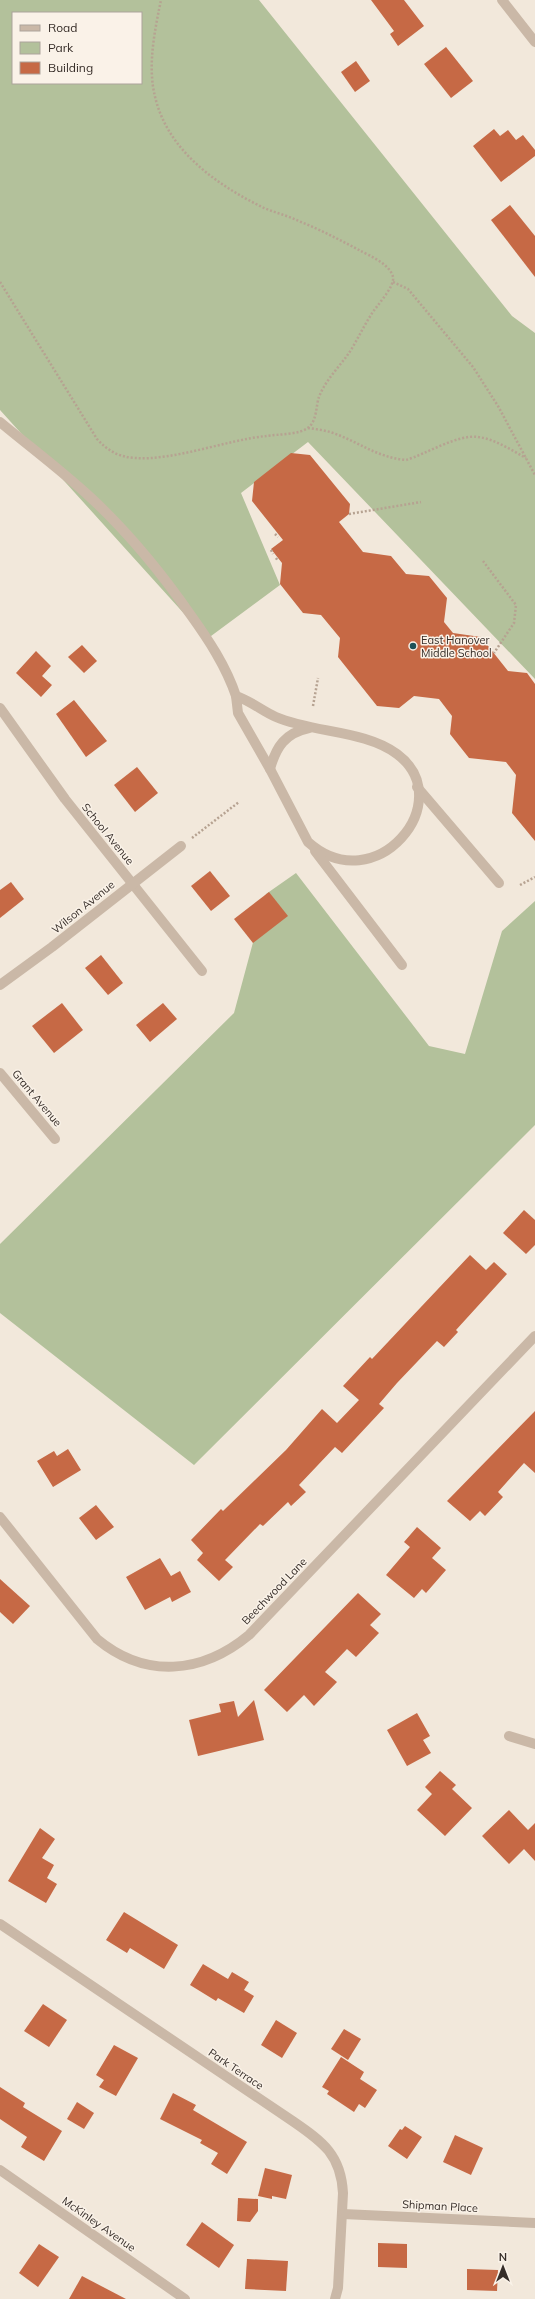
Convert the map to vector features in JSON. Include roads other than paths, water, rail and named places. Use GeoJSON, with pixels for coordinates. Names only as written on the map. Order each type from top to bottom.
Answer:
{"type":"FeatureCollection","features":[{"type":"Feature","properties":{"kind":"street"},"geometry":{"type":"LineString","coordinates":[[502,0],[535,42]]}},
{"type":"Feature","properties":{"kind":"street"},"geometry":{"type":"LineString","coordinates":[[0,422],[89,496],[130,537],[170,585],[229,676],[236,696],[238,713],[270,769],[308,842],[402,965]]}},
{"type":"Feature","properties":{"kind":"street"},"geometry":{"type":"LineString","coordinates":[[236,696],[251,701],[275,717],[312,728],[377,743],[388,748],[407,764],[417,787],[499,883]]}},
{"type":"Feature","properties":{"kind":"street","name":"School Avenue"},"geometry":{"type":"LineString","coordinates":[[0,708],[65,799],[202,971]]}},
{"type":"Feature","properties":{"kind":"street"},"geometry":{"type":"LineString","coordinates":[[270,769],[275,751],[282,743],[300,730],[312,728]]}},
{"type":"Feature","properties":{"kind":"street"},"geometry":{"type":"LineString","coordinates":[[308,842],[317,850],[340,860],[365,860],[388,850],[403,838],[413,823],[418,799],[417,787]]}},
{"type":"Feature","properties":{"kind":"street","name":"Wilson Avenue"},"geometry":{"type":"LineString","coordinates":[[0,985],[52,947],[181,846]]}},
{"type":"Feature","properties":{"kind":"street","name":"Grant Avenue"},"geometry":{"type":"LineString","coordinates":[[0,1073],[55,1139]]}},
{"type":"Feature","properties":{"kind":"street","name":"Beechwood Lane"},"geometry":{"type":"LineString","coordinates":[[2,1523],[97,1639],[111,1651],[146,1665],[170,1667],[205,1662],[235,1646],[249,1635],[535,1336]]}},
{"type":"Feature","properties":{"kind":"street"},"geometry":{"type":"LineString","coordinates":[[508,1736],[535,1744]]}},
{"type":"Feature","properties":{"kind":"street","name":"Park Terrace"},"geometry":{"type":"LineString","coordinates":[[0,1924],[319,2140],[331,2153],[338,2165],[342,2179],[343,2214],[336,2299]]}},
{"type":"Feature","properties":{"kind":"street","name":"McKinley Avenue"},"geometry":{"type":"LineString","coordinates":[[0,2170],[185,2299]]}},
{"type":"Feature","properties":{"kind":"street","name":"Shipman Place"},"geometry":{"type":"LineString","coordinates":[[343,2214],[535,2223]]}},
{"type":"Feature","properties":{"kind":"place","name":"East Hanover Middle School"},"geometry":{"type":"Point","coordinates":[413,646]}}]}
